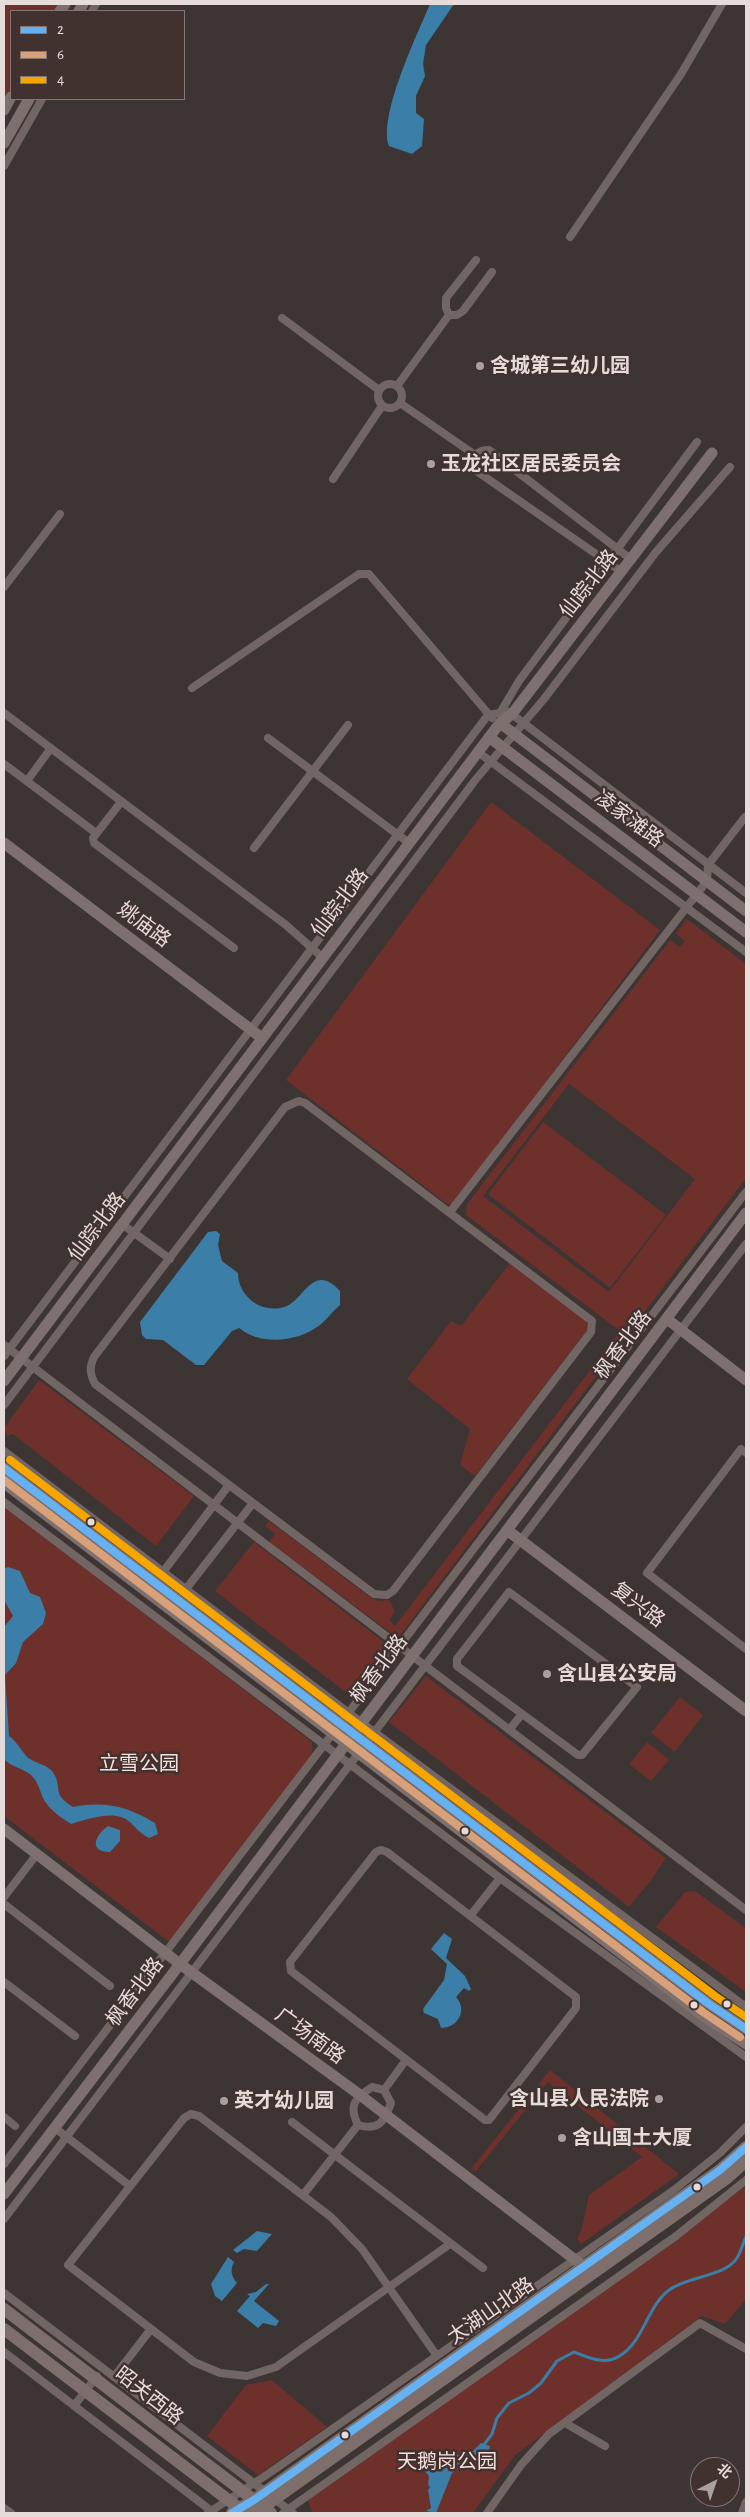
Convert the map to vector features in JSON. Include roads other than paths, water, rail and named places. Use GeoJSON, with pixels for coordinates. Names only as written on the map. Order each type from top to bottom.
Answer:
{"type":"FeatureCollection","features":[{"type":"Feature","properties":{"kind":"main road"},"geometry":{"type":"LineString","coordinates":[[4,110],[10,99]]}},
{"type":"Feature","properties":{"kind":"main road"},"geometry":{"type":"LineString","coordinates":[[4,143],[28,100]]}},
{"type":"Feature","properties":{"kind":"main road","name":"仙踪北路"},"geometry":{"type":"LineString","coordinates":[[4,1381],[508,711],[632,560],[712,453]]}},
{"type":"Feature","properties":{"kind":"main road","name":"凌家滩路"},"geometry":{"type":"LineString","coordinates":[[500,723],[746,911]]}},
{"type":"Feature","properties":{"kind":"main road","name":"凌家滩路"},"geometry":{"type":"LineString","coordinates":[[490,737],[746,932]]}},
{"type":"Feature","properties":{"kind":"main road","name":"姚庙路"},"geometry":{"type":"LineString","coordinates":[[4,843],[262,1038]]}},
{"type":"Feature","properties":{"kind":"main road","name":"枫香北路"},"geometry":{"type":"LineString","coordinates":[[4,2194],[180,1964],[746,1213]]}},
{"type":"Feature","properties":{"kind":"main road"},"geometry":{"type":"LineString","coordinates":[[667,1319],[746,1380]]}},
{"type":"Feature","properties":{"kind":"main road"},"geometry":{"type":"LineString","coordinates":[[4,1468],[709,2004],[746,2029]]}},
{"type":"Feature","properties":{"kind":"main road"},"geometry":{"type":"LineString","coordinates":[[4,1484],[694,2009],[746,2044]]}},
{"type":"Feature","properties":{"kind":"main road","name":"复兴路"},"geometry":{"type":"LineString","coordinates":[[507,1530],[746,1711]]}},
{"type":"Feature","properties":{"kind":"main road","name":"广场南路"},"geometry":{"type":"LineString","coordinates":[[4,1829],[180,1964],[360,2095],[585,2267]]}},
{"type":"Feature","properties":{"kind":"main road","name":"太湖山北路"},"geometry":{"type":"LineString","coordinates":[[239,2512],[260,2509],[270,2496],[720,2170],[746,2147]]}},
{"type":"Feature","properties":{"kind":"main road","name":"太湖山北路"},"geometry":{"type":"LineString","coordinates":[[585,2267],[727,2178],[746,2161]]}},
{"type":"Feature","properties":{"kind":"main road","name":"昭关西路"},"geometry":{"type":"LineString","coordinates":[[4,2308],[99,2373],[242,2491],[260,2509]]}},
{"type":"Feature","properties":{"kind":"main road","name":"昭关西路"},"geometry":{"type":"LineString","coordinates":[[4,2329],[228,2500],[239,2512]]}},
{"type":"Feature","properties":{"kind":"street"},"geometry":{"type":"LineString","coordinates":[[570,237],[681,74],[722,4]]}},
{"type":"Feature","properties":{"kind":"street"},"geometry":{"type":"LineString","coordinates":[[4,166],[41,100]]}},
{"type":"Feature","properties":{"kind":"street"},"geometry":{"type":"LineString","coordinates":[[449,314],[446,308],[446,298],[476,260]]}},
{"type":"Feature","properties":{"kind":"street"},"geometry":{"type":"LineString","coordinates":[[449,314],[456,315],[463,311],[492,272]]}},
{"type":"Feature","properties":{"kind":"street"},"geometry":{"type":"LineString","coordinates":[[397,386],[449,314]]}},
{"type":"Feature","properties":{"kind":"street"},"geometry":{"type":"LineString","coordinates":[[282,318],[379,390]]}},
{"type":"Feature","properties":{"kind":"street"},"geometry":{"type":"LineString","coordinates":[[389,384],[397,386],[402,396],[400,403],[390,408],[382,406],[378,399],[379,390],[389,384]]}},
{"type":"Feature","properties":{"kind":"street"},"geometry":{"type":"LineString","coordinates":[[400,403],[475,455]]}},
{"type":"Feature","properties":{"kind":"street"},"geometry":{"type":"LineString","coordinates":[[333,479],[382,406]]}},
{"type":"Feature","properties":{"kind":"street"},"geometry":{"type":"LineString","coordinates":[[508,711],[520,681],[697,442]]}},
{"type":"Feature","properties":{"kind":"street"},"geometry":{"type":"LineString","coordinates":[[622,572],[475,470],[472,464],[475,455],[481,450],[489,450],[632,560]]}},
{"type":"Feature","properties":{"kind":"street"},"geometry":{"type":"LineString","coordinates":[[4,1405],[491,761],[524,723],[656,552],[730,466]]}},
{"type":"Feature","properties":{"kind":"street"},"geometry":{"type":"LineString","coordinates":[[4,587],[60,514]]}},
{"type":"Feature","properties":{"kind":"street"},"geometry":{"type":"LineString","coordinates":[[192,688],[360,574],[369,574],[488,715],[500,723]]}},
{"type":"Feature","properties":{"kind":"street"},"geometry":{"type":"LineString","coordinates":[[4,1356],[488,715],[508,711]]}},
{"type":"Feature","properties":{"kind":"street"},"geometry":{"type":"LineString","coordinates":[[508,711],[746,893]]}},
{"type":"Feature","properties":{"kind":"street"},"geometry":{"type":"LineString","coordinates":[[4,713],[286,925],[322,958]]}},
{"type":"Feature","properties":{"kind":"street"},"geometry":{"type":"LineString","coordinates":[[254,848],[348,725]]}},
{"type":"Feature","properties":{"kind":"street"},"geometry":{"type":"LineString","coordinates":[[268,738],[409,843]]}},
{"type":"Feature","properties":{"kind":"street"},"geometry":{"type":"LineString","coordinates":[[26,781],[51,748]]}},
{"type":"Feature","properties":{"kind":"street"},"geometry":{"type":"LineString","coordinates":[[478,752],[746,952]]}},
{"type":"Feature","properties":{"kind":"street"},"geometry":{"type":"LineString","coordinates":[[4,764],[96,833]]}},
{"type":"Feature","properties":{"kind":"street"},"geometry":{"type":"LineString","coordinates":[[121,802],[96,833],[93,838],[94,843],[234,948]]}},
{"type":"Feature","properties":{"kind":"street"},"geometry":{"type":"LineString","coordinates":[[450,1212],[707,881],[708,865],[745,817]]}},
{"type":"Feature","properties":{"kind":"street"},"geometry":{"type":"LineString","coordinates":[[299,1101],[305,1103],[450,1212],[588,1316],[592,1321],[591,1332],[393,1591],[387,1595],[374,1594],[95,1384],[90,1374],[90,1365],[94,1357],[285,1108],[299,1101]]}},
{"type":"Feature","properties":{"kind":"street"},"geometry":{"type":"LineString","coordinates":[[4,2164],[746,1192]]}},
{"type":"Feature","properties":{"kind":"street"},"geometry":{"type":"LineString","coordinates":[[122,1224],[170,1258]]}},
{"type":"Feature","properties":{"kind":"street"},"geometry":{"type":"LineString","coordinates":[[4,2219],[746,1244]]}},
{"type":"Feature","properties":{"kind":"street"},"geometry":{"type":"LineString","coordinates":[[4,1345],[746,1910]]}},
{"type":"Feature","properties":{"kind":"street"},"geometry":{"type":"LineString","coordinates":[[746,1453],[741,1449],[647,1574],[746,1649]]}},
{"type":"Feature","properties":{"kind":"street"},"geometry":{"type":"LineString","coordinates":[[4,1451],[374,1732],[746,2007]]}},
{"type":"Feature","properties":{"kind":"street"},"geometry":{"type":"LineString","coordinates":[[163,1572],[230,1485]]}},
{"type":"Feature","properties":{"kind":"street"},"geometry":{"type":"LineString","coordinates":[[4,1502],[500,1878],[746,2057]]}},
{"type":"Feature","properties":{"kind":"street"},"geometry":{"type":"LineString","coordinates":[[186,1589],[253,1502]]}},
{"type":"Feature","properties":{"kind":"street"},"geometry":{"type":"LineString","coordinates":[[510,1592],[638,1688],[582,1756],[522,1714],[457,1666],[457,1659],[510,1592]]}},
{"type":"Feature","properties":{"kind":"street"},"geometry":{"type":"LineString","coordinates":[[509,1730],[522,1714]]}},
{"type":"Feature","properties":{"kind":"street"},"geometry":{"type":"LineString","coordinates":[[381,1850],[387,1852],[470,1916],[576,1997],[576,2008],[489,2120],[485,2120],[291,1971],[290,1962],[376,1852],[381,1850]]}},
{"type":"Feature","properties":{"kind":"street"},"geometry":{"type":"LineString","coordinates":[[4,1897],[37,1854]]}},
{"type":"Feature","properties":{"kind":"street"},"geometry":{"type":"LineString","coordinates":[[470,1916],[500,1878]]}},
{"type":"Feature","properties":{"kind":"street"},"geometry":{"type":"LineString","coordinates":[[4,1904],[110,1986]]}},
{"type":"Feature","properties":{"kind":"street"},"geometry":{"type":"LineString","coordinates":[[4,1982],[75,2036]]}},
{"type":"Feature","properties":{"kind":"street"},"geometry":{"type":"LineString","coordinates":[[384,2090],[406,2060]]}},
{"type":"Feature","properties":{"kind":"street"},"geometry":{"type":"LineString","coordinates":[[372,2087],[384,2090],[391,2103],[386,2115],[378,2125],[370,2128],[358,2125],[353,2114],[354,2104],[360,2095],[372,2087]]}},
{"type":"Feature","properties":{"kind":"street"},"geometry":{"type":"LineString","coordinates":[[437,2356],[390,2288],[362,2249],[338,2224],[199,2116],[191,2114],[184,2118],[68,2265],[194,2362],[220,2373],[247,2376],[276,2367],[390,2288],[450,2244]]}},
{"type":"Feature","properties":{"kind":"street"},"geometry":{"type":"LineString","coordinates":[[4,2117],[16,2126]]}},
{"type":"Feature","properties":{"kind":"street"},"geometry":{"type":"LineString","coordinates":[[292,2122],[483,2268]]}},
{"type":"Feature","properties":{"kind":"street"},"geometry":{"type":"LineString","coordinates":[[302,2195],[358,2125]]}},
{"type":"Feature","properties":{"kind":"street"},"geometry":{"type":"LineString","coordinates":[[4,2352],[211,2513],[437,2356],[585,2267],[720,2153],[746,2126]]}},
{"type":"Feature","properties":{"kind":"street"},"geometry":{"type":"LineString","coordinates":[[55,2128],[130,2186]]}},
{"type":"Feature","properties":{"kind":"street"},"geometry":{"type":"LineString","coordinates":[[4,2293],[99,2373],[114,2377],[270,2496],[288,2512],[676,2236],[746,2180]]}},
{"type":"Feature","properties":{"kind":"street"},"geometry":{"type":"LineString","coordinates":[[487,2513],[520,2465],[549,2434],[700,2323],[746,2350]]}},
{"type":"Feature","properties":{"kind":"street"},"geometry":{"type":"LineString","coordinates":[[114,2377],[151,2329]]}},
{"type":"Feature","properties":{"kind":"street"},"geometry":{"type":"LineString","coordinates":[[74,2406],[99,2373]]}},
{"type":"Feature","properties":{"kind":"street"},"geometry":{"type":"LineString","coordinates":[[565,2423],[605,2446]]}},
{"type":"Feature","properties":{"kind":"street"},"geometry":{"type":"LineString","coordinates":[[742,2513],[746,2502]]}},
{"type":"Feature","properties":{"kind":"street"},"geometry":{"type":"LineString","coordinates":[[4,2508],[11,2513]]}},
{"type":"Feature","properties":{"kind":"water"},"geometry":{"type":"Polygon","coordinates":[[[430,4],[454,4],[426,45],[423,64],[425,76],[416,96],[416,113],[424,119],[422,146],[412,154],[389,146],[387,133],[389,116],[400,75],[430,4]]]}},
{"type":"Feature","properties":{"kind":"water"},"geometry":{"type":"Polygon","coordinates":[[[216,1231],[220,1234],[218,1245],[222,1261],[238,1273],[242,1289],[252,1301],[267,1308],[284,1307],[291,1304],[309,1286],[322,1280],[330,1283],[340,1291],[340,1305],[320,1325],[311,1331],[291,1338],[280,1340],[258,1338],[239,1328],[232,1331],[204,1365],[196,1365],[163,1340],[146,1339],[142,1335],[140,1322],[208,1232],[216,1231]]]}},
{"type":"Feature","properties":{"kind":"water"},"geometry":{"type":"Polygon","coordinates":[[[8,1567],[20,1571],[30,1593],[40,1597],[46,1613],[43,1624],[23,1642],[16,1663],[5,1675],[9,1736],[17,1743],[27,1757],[52,1771],[57,1781],[59,1794],[73,1807],[106,1805],[135,1812],[155,1823],[158,1834],[149,1838],[125,1819],[110,1815],[71,1824],[51,1809],[31,1775],[4,1759],[4,1627],[13,1616],[4,1600],[4,1569],[8,1567]]]}},
{"type":"Feature","properties":{"kind":"water"},"geometry":{"type":"Polygon","coordinates":[[[108,1826],[120,1830],[120,1841],[110,1852],[103,1851],[96,1846],[97,1838],[108,1826]]]}},
{"type":"Feature","properties":{"kind":"water"},"geometry":{"type":"Polygon","coordinates":[[[444,1933],[452,1939],[446,1958],[465,1976],[471,1989],[469,1991],[464,1988],[456,1997],[461,2007],[461,2013],[456,2022],[441,2028],[438,2019],[424,2013],[423,2009],[444,1980],[447,1964],[431,1949],[444,1933]]]}},
{"type":"Feature","properties":{"kind":"water"},"geometry":{"type":"Polygon","coordinates":[[[257,2231],[272,2234],[257,2251],[244,2249],[237,2253],[233,2250],[257,2231]]]}},
{"type":"Feature","properties":{"kind":"water"},"geometry":{"type":"Polygon","coordinates":[[[228,2257],[234,2262],[232,2273],[237,2283],[222,2301],[215,2296],[211,2284],[228,2257]]]}},
{"type":"Feature","properties":{"kind":"water"},"geometry":{"type":"Polygon","coordinates":[[[266,2284],[269,2284],[254,2301],[279,2321],[276,2326],[263,2323],[258,2328],[237,2311],[250,2296],[247,2294],[256,2292],[266,2284]]]}},
{"type":"Feature","properties":{"kind":"water"},"geometry":{"type":"Polygon","coordinates":[[[481,2443],[490,2446],[487,2460],[474,2463],[470,2461],[452,2473],[436,2513],[426,2511],[431,2508],[428,2490],[430,2487],[428,2485],[429,2476],[424,2470],[431,2460],[435,2467],[439,2463],[441,2453],[445,2456],[470,2454],[481,2443]]]}},
{"type":"Feature","properties":{"kind":"waterway"},"geometry":{"type":"LineString","coordinates":[[483,2446],[492,2434],[497,2418],[509,2403],[529,2393],[541,2383],[557,2361],[574,2352],[598,2360],[609,2360],[621,2355],[635,2341],[655,2305],[669,2290],[677,2285],[724,2269],[737,2258],[746,2237]]}},
{"type":"Feature","properties":{"kind":"place","name":"含城第三幼儿园"},"geometry":{"type":"Point","coordinates":[480,366]}},
{"type":"Feature","properties":{"kind":"place","name":"玉龙社区居民委员会"},"geometry":{"type":"Point","coordinates":[431,464]}},
{"type":"Feature","properties":{"kind":"place","name":"含山县公安局"},"geometry":{"type":"Point","coordinates":[547,1674]}},
{"type":"Feature","properties":{"kind":"place","name":"含山县人民法院"},"geometry":{"type":"Point","coordinates":[659,2099]}},
{"type":"Feature","properties":{"kind":"place","name":"英才幼儿园"},"geometry":{"type":"Point","coordinates":[224,2101]}},
{"type":"Feature","properties":{"kind":"place","name":"含山国土大厦"},"geometry":{"type":"Point","coordinates":[562,2138]}},
{"type":"Feature","properties":{"kind":"park label","name":"立雪公园"},"geometry":{"type":"Point","coordinates":[139,1764]}},
{"type":"Feature","properties":{"kind":"park label","name":"天鹅岗公园"},"geometry":{"type":"Point","coordinates":[447,2462]}}]}
